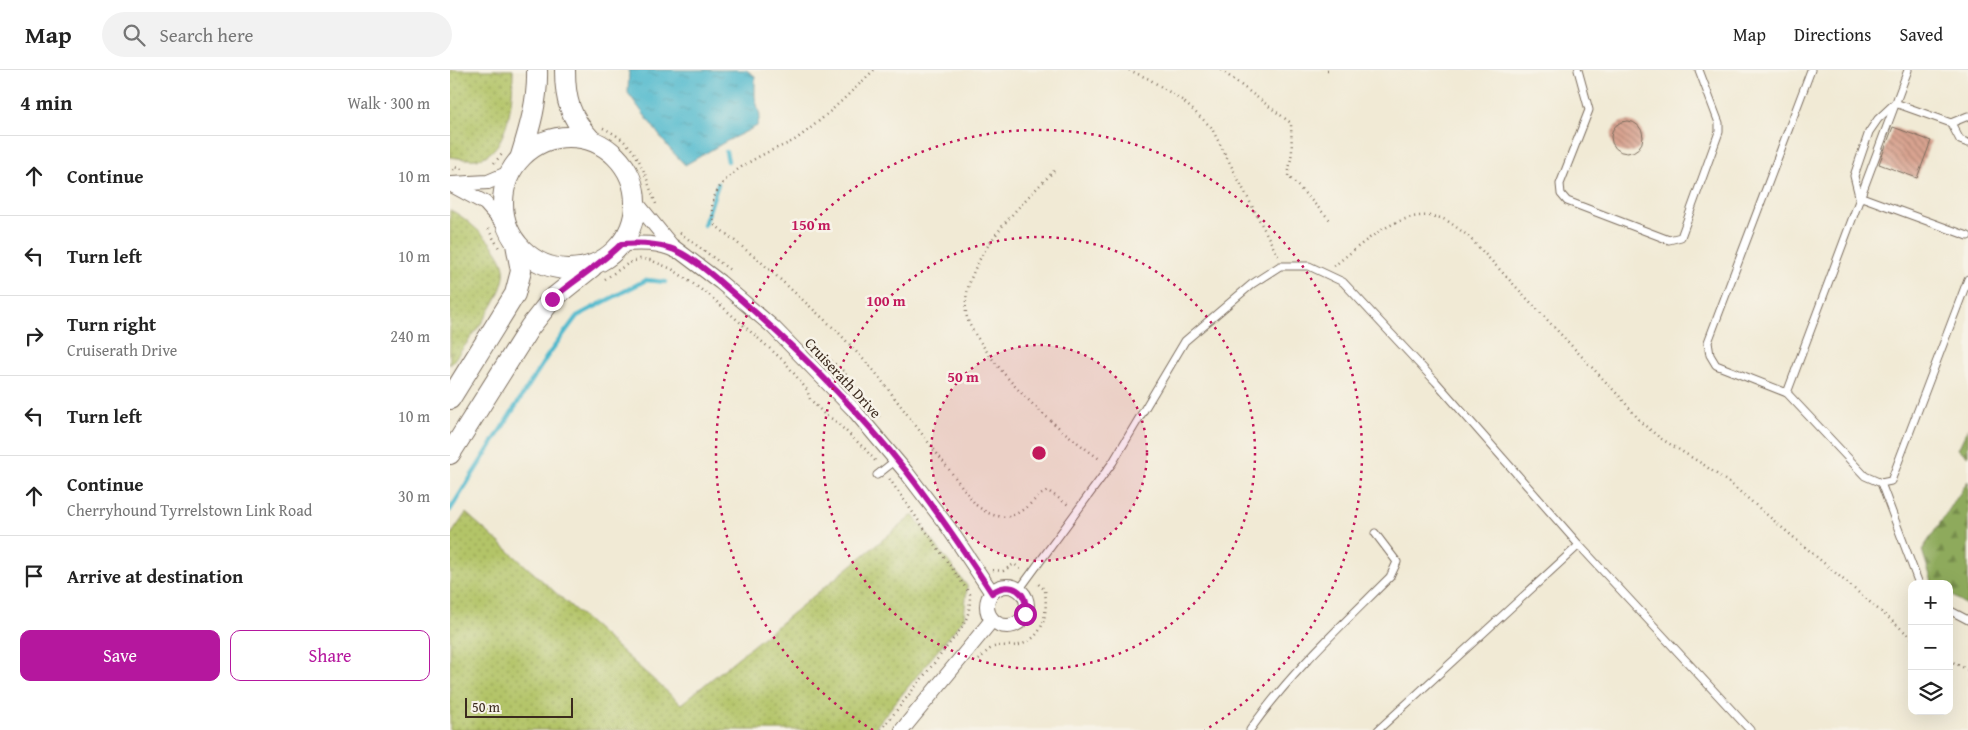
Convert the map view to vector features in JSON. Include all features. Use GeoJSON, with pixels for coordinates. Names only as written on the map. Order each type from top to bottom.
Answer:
{"type":"FeatureCollection","features":[{"type":"Feature","properties":{"kind":"street"},"geometry":{"type":"LineString","coordinates":[[537,70],[538,89],[534,113],[514,151],[503,194],[503,211],[508,240],[533,259],[554,268],[599,272]]}},
{"type":"Feature","properties":{"kind":"street"},"geometry":{"type":"LineString","coordinates":[[450,454],[530,327],[552,299],[599,272],[610,255],[621,244],[632,224],[636,201],[632,181],[623,163],[595,133],[578,126],[570,109],[565,85],[565,70]]}},
{"type":"Feature","properties":{"kind":"street"},"geometry":{"type":"LineString","coordinates":[[514,151],[554,138],[595,133]]}},
{"type":"Feature","properties":{"kind":"street"},"geometry":{"type":"LineString","coordinates":[[451,180],[488,182],[509,173]]}},
{"type":"Feature","properties":{"kind":"street"},"geometry":{"type":"LineString","coordinates":[[450,399],[515,294],[521,271],[508,240],[485,203],[451,180]]}},
{"type":"Feature","properties":{"kind":"street","name":"Cruiserath Drive"},"geometry":{"type":"LineString","coordinates":[[636,201],[671,245],[720,282],[773,327],[853,409],[896,460],[948,527],[992,593]]}},
{"type":"Feature","properties":{"kind":"street","name":"Cruiserath Drive"},"geometry":{"type":"LineString","coordinates":[[621,244],[641,242],[670,248],[684,255]]}},
{"type":"Feature","properties":{"kind":"street"},"geometry":{"type":"LineString","coordinates":[[1008,586],[1019,590],[1026,601],[1027,608],[1022,619],[1010,626],[1004,626],[992,620],[987,604],[992,593],[1008,586]]}},
{"type":"Feature","properties":{"kind":"street"},"geometry":{"type":"LineString","coordinates":[[902,730],[992,620]]}},
{"type":"Feature","properties":{"kind":"lane"},"geometry":{"type":"LineString","coordinates":[[1578,70],[1589,110],[1560,184],[1561,194],[1567,201],[1669,240],[1681,237],[1718,132],[1718,123],[1699,70]]}},
{"type":"Feature","properties":{"kind":"lane"},"geometry":{"type":"LineString","coordinates":[[1811,70],[1708,342],[1710,355],[1716,365],[1787,393],[1865,476],[1881,483],[1891,481],[1968,279]]}},
{"type":"Feature","properties":{"kind":"lane"},"geometry":{"type":"LineString","coordinates":[[1787,393],[1859,196],[1908,70]]}},
{"type":"Feature","properties":{"kind":"lane"},"geometry":{"type":"LineString","coordinates":[[1859,196],[1854,176],[1869,132],[1895,103]]}},
{"type":"Feature","properties":{"kind":"lane"},"geometry":{"type":"LineString","coordinates":[[1895,103],[1951,123],[1968,116]]}},
{"type":"Feature","properties":{"kind":"lane"},"geometry":{"type":"LineString","coordinates":[[1951,123],[1960,140],[1968,143]]}},
{"type":"Feature","properties":{"kind":"lane"},"geometry":{"type":"LineString","coordinates":[[1859,196],[1968,236]]}},
{"type":"Feature","properties":{"kind":"lane"},"geometry":{"type":"LineString","coordinates":[[1019,590],[1110,467],[1185,341],[1252,284],[1280,266],[1309,266],[1343,282],[1579,545],[1750,730]]}},
{"type":"Feature","properties":{"kind":"lane"},"geometry":{"type":"LineString","coordinates":[[877,475],[896,460]]}},
{"type":"Feature","properties":{"kind":"lane"},"geometry":{"type":"LineString","coordinates":[[1881,483],[1917,580]]}},
{"type":"Feature","properties":{"kind":"lane"},"geometry":{"type":"LineString","coordinates":[[1250,730],[1270,702],[1303,664],[1390,577],[1398,562],[1375,533]]}},
{"type":"Feature","properties":{"kind":"lane"},"geometry":{"type":"LineString","coordinates":[[1378,730],[1579,545]]}},
{"type":"Feature","properties":{"kind":"lane"},"geometry":{"type":"LineString","coordinates":[[1953,612],[1968,620]]}},
{"type":"Feature","properties":{"kind":"path"},"geometry":{"type":"LineString","coordinates":[[874,70],[797,138],[736,170],[719,186],[712,208],[715,225],[762,262],[838,332],[875,372],[976,505],[988,514],[1003,517],[1016,515],[1040,494],[1048,491],[1078,510]]}},
{"type":"Feature","properties":{"kind":"path"},"geometry":{"type":"LineString","coordinates":[[1130,70],[1149,79],[1182,100],[1211,126],[1238,175],[1258,220],[1284,266]]}},
{"type":"Feature","properties":{"kind":"path"},"geometry":{"type":"LineString","coordinates":[[1221,70],[1291,123],[1292,152],[1288,176],[1332,222]]}},
{"type":"Feature","properties":{"kind":"path"},"geometry":{"type":"LineString","coordinates":[[595,133],[617,135],[635,152],[645,170],[657,205]]}},
{"type":"Feature","properties":{"kind":"path"},"geometry":{"type":"LineString","coordinates":[[490,165],[514,151]]}},
{"type":"Feature","properties":{"kind":"path"},"geometry":{"type":"LineString","coordinates":[[451,180],[454,167],[465,169]]}},
{"type":"Feature","properties":{"kind":"path"},"geometry":{"type":"LineString","coordinates":[[1054,171],[1026,198],[1002,226],[979,260],[970,285],[966,312],[969,325],[999,370],[1032,405],[1068,436],[1110,467]]}},
{"type":"Feature","properties":{"kind":"path"},"geometry":{"type":"LineString","coordinates":[[1325,273],[1390,226],[1416,216],[1441,218],[1467,235],[1642,422],[1660,438],[1732,485],[1908,635]]}},
{"type":"Feature","properties":{"kind":"path"},"geometry":{"type":"LineString","coordinates":[[484,224],[508,240]]}},
{"type":"Feature","properties":{"kind":"path"},"geometry":{"type":"LineString","coordinates":[[675,228],[689,238]]}},
{"type":"Feature","properties":{"kind":"path"},"geometry":{"type":"LineString","coordinates":[[599,272],[618,271],[630,262],[640,259],[650,260],[672,269],[709,294],[785,362],[807,390],[810,399],[825,415],[834,420],[853,437],[876,462]]}},
{"type":"Feature","properties":{"kind":"path"},"geometry":{"type":"LineString","coordinates":[[881,730],[958,633],[968,617],[970,608],[970,594],[890,480]]}},
{"type":"Feature","properties":{"kind":"path"},"geometry":{"type":"LineString","coordinates":[[977,662],[992,648],[1024,643],[1036,635],[1044,623],[1047,607],[1045,590]]}},
{"type":"Feature","properties":{"kind":"path"},"geometry":{"type":"LineString","coordinates":[[1953,662],[1968,670]]}},
{"type":"Feature","properties":{"kind":"green space"},"geometry":{"type":"Polygon","coordinates":[[[450,70],[513,70],[510,108],[503,135],[497,146],[488,154],[477,159],[450,157],[450,70]]]}},
{"type":"Feature","properties":{"kind":"green space"},"geometry":{"type":"Polygon","coordinates":[[[450,210],[472,225],[487,239],[503,264],[504,279],[493,304],[450,365],[450,210]]]}},
{"type":"Feature","properties":{"kind":"green space"},"geometry":{"type":"Polygon","coordinates":[[[1968,428],[1968,456],[1958,449],[1968,428]]]}},
{"type":"Feature","properties":{"kind":"green space"},"geometry":{"type":"Polygon","coordinates":[[[1968,481],[1968,606],[1953,597],[1953,580],[1931,580],[1922,550],[1968,481]]]}},
{"type":"Feature","properties":{"kind":"green space"},"geometry":{"type":"Polygon","coordinates":[[[466,513],[681,704],[913,515],[967,586],[964,618],[873,730],[450,730],[450,536],[466,513]]]}},
{"type":"Feature","properties":{"kind":"water"},"geometry":{"type":"Polygon","coordinates":[[[629,70],[746,70],[755,76],[755,97],[760,116],[757,126],[685,165],[668,147],[628,93],[629,70]]]}},
{"type":"Feature","properties":{"kind":"building"},"geometry":{"type":"Polygon","coordinates":[[[1627,121],[1638,126],[1643,137],[1638,148],[1627,153],[1616,148],[1611,137],[1616,126],[1627,121]]]}},
{"type":"Feature","properties":{"kind":"building"},"geometry":{"type":"Polygon","coordinates":[[[1893,127],[1931,141],[1917,178],[1879,164],[1893,127]]]}},
{"type":"Feature","properties":{"kind":"waterway"},"geometry":{"type":"LineString","coordinates":[[726,152],[728,161]]}},
{"type":"Feature","properties":{"kind":"waterway"},"geometry":{"type":"LineString","coordinates":[[704,225],[718,184]]}},
{"type":"Feature","properties":{"kind":"waterway"},"geometry":{"type":"LineString","coordinates":[[450,510],[548,355],[577,316],[646,280],[665,282]]}},
{"type":"Feature","properties":{"kind":"route"},"geometry":{"type":"LineString","coordinates":[[552,299],[610,255],[621,244],[641,242],[670,248],[684,255],[720,282],[773,327],[853,409],[906,472],[948,527],[992,593],[997,589],[1008,586],[1019,590],[1026,601],[1027,608],[1025,614]]}}]}
